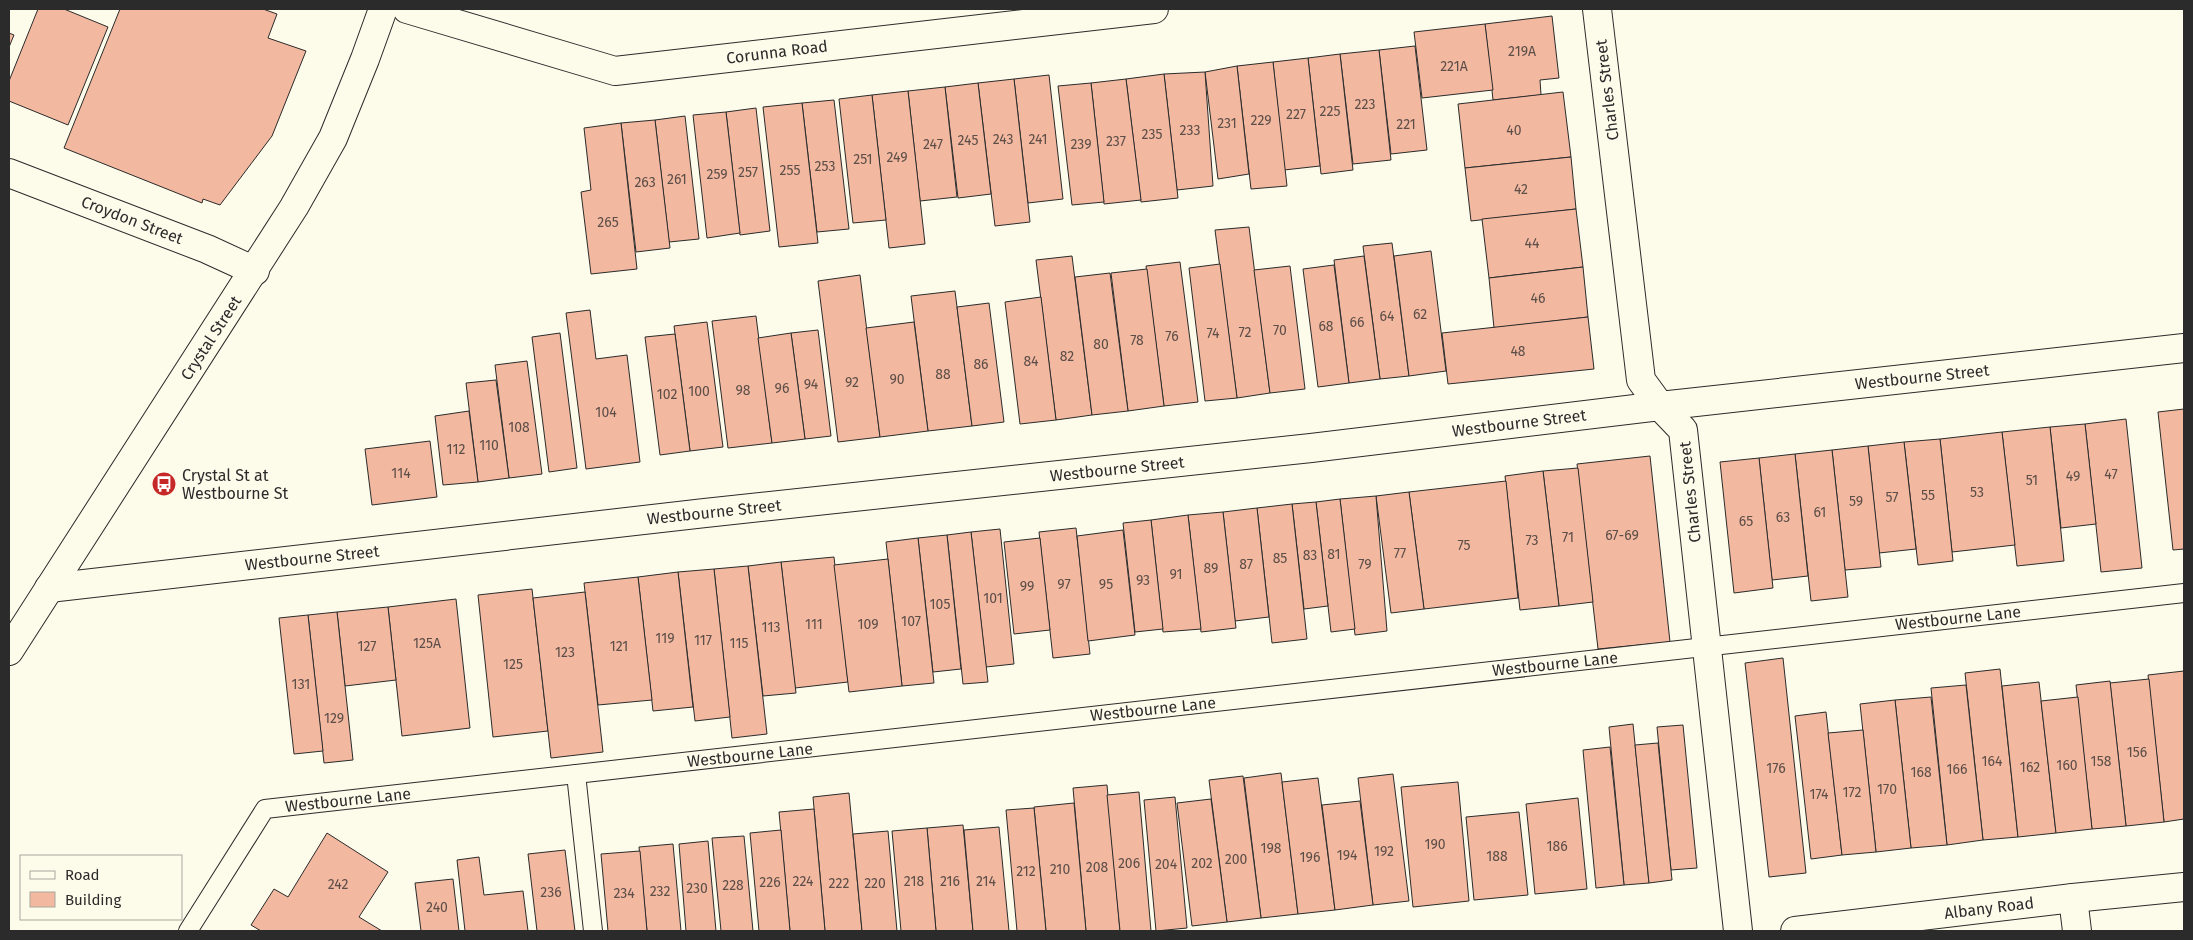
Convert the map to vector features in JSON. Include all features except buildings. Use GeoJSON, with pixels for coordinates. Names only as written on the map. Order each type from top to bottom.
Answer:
{"type":"FeatureCollection","features":[{"type":"Feature","properties":{"kind":"street","name":"Crystal Street"},"geometry":{"type":"LineString","coordinates":[[9,651],[294,207],[333,138],[366,59],[383,9]]}},
{"type":"Feature","properties":{"kind":"street","name":"Corunna Road"},"geometry":{"type":"LineString","coordinates":[[407,9],[615,71],[1154,9]]}},
{"type":"Feature","properties":{"kind":"street","name":"Charles Street"},"geometry":{"type":"LineString","coordinates":[[1597,9],[1641,380],[1660,406],[1683,430],[1738,931]]}},
{"type":"Feature","properties":{"kind":"street","name":"Croydon Street"},"geometry":{"type":"LineString","coordinates":[[9,173],[207,249],[254,271]]}},
{"type":"Feature","properties":{"kind":"street","name":"Westbourne Street"},"geometry":{"type":"LineString","coordinates":[[50,588],[705,513],[1301,449],[1660,406],[2184,348]]}},
{"type":"Feature","properties":{"kind":"street","name":"Albany Road"},"geometry":{"type":"LineString","coordinates":[[1795,931],[2073,898],[2184,888]]}},
{"type":"Feature","properties":{"kind":"street"},"geometry":{"type":"LineString","coordinates":[[2073,898],[2077,931]]}},
{"type":"Feature","properties":{"kind":"lane","name":"Westbourne Lane"},"geometry":{"type":"LineString","coordinates":[[188,931],[265,809],[2184,593]]}},
{"type":"Feature","properties":{"kind":"lane"},"geometry":{"type":"LineString","coordinates":[[576,774],[593,931]]}},
{"type":"Feature","properties":{"kind":"place","name":"Crystal St at Westbourne St"},"geometry":{"type":"Point","coordinates":[164,484]}}]}
